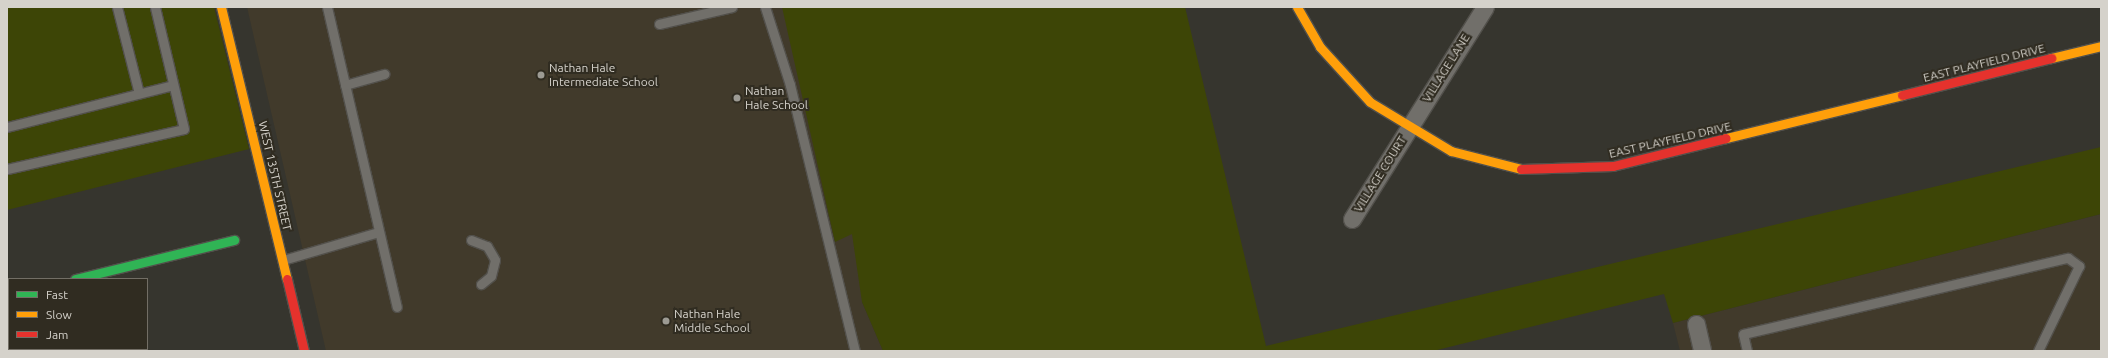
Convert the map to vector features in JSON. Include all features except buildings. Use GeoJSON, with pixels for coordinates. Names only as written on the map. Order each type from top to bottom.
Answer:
{"type":"FeatureCollection","features":[{"type":"Feature","properties":{"kind":"street","name":"WEST 135TH STREET"},"geometry":{"type":"LineString","coordinates":[[221,7],[304,351]]}},
{"type":"Feature","properties":{"kind":"street","name":"EAST PLAYFIELD DRIVE"},"geometry":{"type":"LineString","coordinates":[[1298,7],[1320,47],[1349,82],[1370,102],[1408,128],[1451,151],[1500,166],[1530,171],[1593,169],[2101,46]]}},
{"type":"Feature","properties":{"kind":"street","name":"VILLAGE LANE"},"geometry":{"type":"LineString","coordinates":[[1408,128],[1485,7]]}},
{"type":"Feature","properties":{"kind":"street","name":"VILLAGE COURT"},"geometry":{"type":"LineString","coordinates":[[1352,219],[1408,128]]}},
{"type":"Feature","properties":{"kind":"street"},"geometry":{"type":"LineString","coordinates":[[79,278],[234,240]]}},
{"type":"Feature","properties":{"kind":"street"},"geometry":{"type":"LineString","coordinates":[[1696,324],[1702,351]]}},
{"type":"Feature","properties":{"kind":"lane"},"geometry":{"type":"LineString","coordinates":[[117,7],[139,93]]}},
{"type":"Feature","properties":{"kind":"lane"},"geometry":{"type":"LineString","coordinates":[[7,169],[184,129],[155,7]]}},
{"type":"Feature","properties":{"kind":"lane"},"geometry":{"type":"LineString","coordinates":[[327,7],[397,307]]}},
{"type":"Feature","properties":{"kind":"lane"},"geometry":{"type":"LineString","coordinates":[[659,24],[732,7]]}},
{"type":"Feature","properties":{"kind":"lane"},"geometry":{"type":"LineString","coordinates":[[765,7],[790,84],[856,351]]}},
{"type":"Feature","properties":{"kind":"lane"},"geometry":{"type":"LineString","coordinates":[[345,85],[384,74]]}},
{"type":"Feature","properties":{"kind":"lane"},"geometry":{"type":"LineString","coordinates":[[7,127],[173,85]]}},
{"type":"Feature","properties":{"kind":"lane"},"geometry":{"type":"LineString","coordinates":[[283,260],[379,232]]}},
{"type":"Feature","properties":{"kind":"lane"},"geometry":{"type":"LineString","coordinates":[[471,240],[488,246],[495,260],[491,276],[481,284]]}},
{"type":"Feature","properties":{"kind":"lane"},"geometry":{"type":"LineString","coordinates":[[1747,351],[1743,334],[2068,258],[2079,266],[2038,351]]}},
{"type":"Feature","properties":{"kind":"shaded area","name":"Nathan Hale School"},"geometry":{"type":"Polygon","coordinates":[[[247,7],[1185,7],[862,302],[883,351],[326,351],[247,7]]]}},
{"type":"Feature","properties":{"kind":"shaded area"},"geometry":{"type":"Polygon","coordinates":[[[2101,214],[2101,351],[1680,351],[1673,323],[2101,214]]]}},
{"type":"Feature","properties":{"kind":"green space"},"geometry":{"type":"Polygon","coordinates":[[[7,7],[214,7],[249,149],[7,210],[7,7]]]}},
{"type":"Feature","properties":{"kind":"green space"},"geometry":{"type":"Polygon","coordinates":[[[782,7],[1185,7],[1266,346],[2101,147],[2101,214],[1673,323],[1664,294],[1433,351],[883,351],[862,302],[852,234],[835,242],[782,7]]]}},
{"type":"Feature","properties":{"kind":"traffic: fast"},"geometry":{"type":"LineString","coordinates":[[79,278],[234,240]]}},
{"type":"Feature","properties":{"kind":"traffic: slow"},"geometry":{"type":"LineString","coordinates":[[221,7],[287,279]]}},
{"type":"Feature","properties":{"kind":"traffic: slow"},"geometry":{"type":"LineString","coordinates":[[1297,7],[1320,47],[1370,102],[1451,151],[1521,169]]}},
{"type":"Feature","properties":{"kind":"traffic: slow"},"geometry":{"type":"LineString","coordinates":[[2051,58],[2101,46]]}},
{"type":"Feature","properties":{"kind":"traffic: slow"},"geometry":{"type":"LineString","coordinates":[[1726,138],[1902,95]]}},
{"type":"Feature","properties":{"kind":"traffic: jam"},"geometry":{"type":"LineString","coordinates":[[1902,95],[2051,58]]}},
{"type":"Feature","properties":{"kind":"traffic: jam"},"geometry":{"type":"LineString","coordinates":[[1521,169],[1613,166],[1726,138]]}},
{"type":"Feature","properties":{"kind":"traffic: jam"},"geometry":{"type":"LineString","coordinates":[[287,279],[304,351]]}},
{"type":"Feature","properties":{"kind":"place","name":"Nathan Hale Intermediate School"},"geometry":{"type":"Point","coordinates":[541,75]}},
{"type":"Feature","properties":{"kind":"place","name":"Nathan Hale School"},"geometry":{"type":"Point","coordinates":[737,98]}},
{"type":"Feature","properties":{"kind":"place","name":"Nathan Hale Middle School"},"geometry":{"type":"Point","coordinates":[666,321]}}]}
